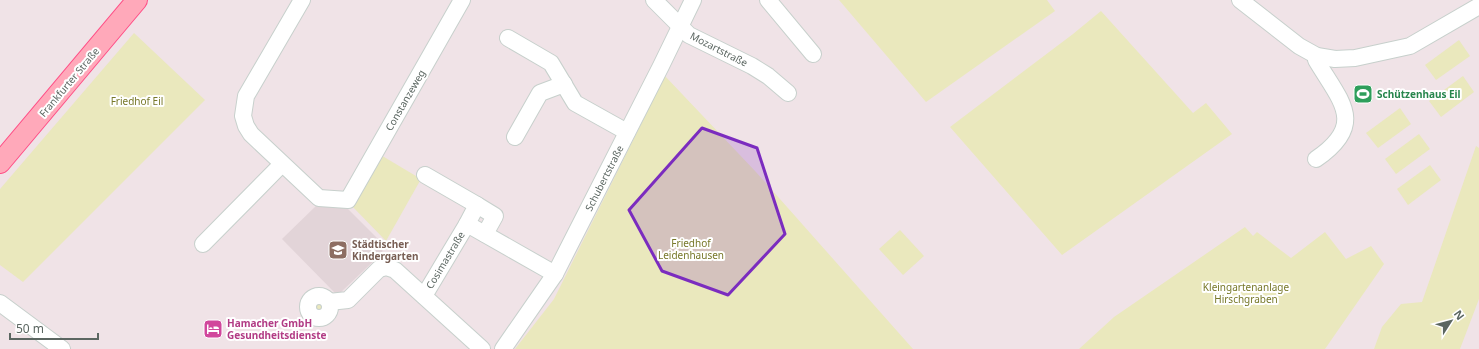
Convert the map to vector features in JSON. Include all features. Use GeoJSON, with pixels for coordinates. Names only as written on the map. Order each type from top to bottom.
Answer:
{"type":"FeatureCollection","features":[{"type":"Feature","properties":{"kind":"main road","name":"Frankfurter Straße"},"geometry":{"type":"LineString","coordinates":[[0,163],[137,0]]}},
{"type":"Feature","properties":{"kind":"street"},"geometry":{"type":"LineString","coordinates":[[203,244],[282,164],[251,134],[246,126],[243,116],[246,96],[302,0]]}},
{"type":"Feature","properties":{"kind":"street","name":"Constanzeweg"},"geometry":{"type":"LineString","coordinates":[[282,164],[319,198],[348,200],[462,0]]}},
{"type":"Feature","properties":{"kind":"street","name":"Mozartstraße"},"geometry":{"type":"LineString","coordinates":[[654,0],[689,35],[752,66],[768,76],[788,93]]}},
{"type":"Feature","properties":{"kind":"street","name":"Schubertstraße"},"geometry":{"type":"LineString","coordinates":[[503,349],[555,274],[693,0]]}},
{"type":"Feature","properties":{"kind":"street"},"geometry":{"type":"LineString","coordinates":[[768,0],[813,54]]}},
{"type":"Feature","properties":{"kind":"street"},"geometry":{"type":"LineString","coordinates":[[1240,0],[1299,46],[1317,56],[1335,59],[1355,58],[1410,46],[1479,6]]}},
{"type":"Feature","properties":{"kind":"street"},"geometry":{"type":"LineString","coordinates":[[508,38],[551,62],[575,103],[627,132]]}},
{"type":"Feature","properties":{"kind":"street"},"geometry":{"type":"LineString","coordinates":[[1316,159],[1336,143],[1342,136],[1346,124],[1340,101],[1316,60],[1317,56]]}},
{"type":"Feature","properties":{"kind":"street"},"geometry":{"type":"LineString","coordinates":[[515,136],[540,93],[564,84]]}},
{"type":"Feature","properties":{"kind":"street"},"geometry":{"type":"LineString","coordinates":[[425,176],[495,216],[485,234]]}},
{"type":"Feature","properties":{"kind":"street","name":"Cosimastraße"},"geometry":{"type":"LineString","coordinates":[[424,296],[477,205]]}},
{"type":"Feature","properties":{"kind":"street","name":"Cosimastraße"},"geometry":{"type":"LineString","coordinates":[[467,224],[555,274]]}},
{"type":"Feature","properties":{"kind":"street"},"geometry":{"type":"LineString","coordinates":[[330,302],[348,300],[379,270],[386,267],[395,270],[482,349]]}},
{"type":"Feature","properties":{"kind":"street"},"geometry":{"type":"LineString","coordinates":[[1,306],[62,349]]}},
{"type":"Feature","properties":{"kind":"highlighted area"},"geometry":{"type":"Polygon","coordinates":[[[702,128],[757,148],[785,234],[728,295],[662,271],[629,210],[702,128]]]}},
{"type":"Feature","properties":{"kind":"shaded area","name":"Städtischer Kindergarten"},"geometry":{"type":"Polygon","coordinates":[[[318,204],[343,204],[382,243],[383,247],[382,253],[340,293],[335,293],[282,239],[318,204]]]}},
{"type":"Feature","properties":{"kind":"green space"},"geometry":{"type":"Polygon","coordinates":[[[839,0],[1047,0],[1055,11],[926,102],[839,0]]]}},
{"type":"Feature","properties":{"kind":"green space"},"geometry":{"type":"Polygon","coordinates":[[[1101,11],[1193,113],[1206,103],[1232,134],[1062,255],[950,127],[1101,11]]]}},
{"type":"Feature","properties":{"kind":"green space","name":"Friedhof Eil"},"geometry":{"type":"Polygon","coordinates":[[[134,33],[205,100],[23,282],[0,265],[0,189],[134,33]]]}},
{"type":"Feature","properties":{"kind":"green space"},"geometry":{"type":"Polygon","coordinates":[[[1459,40],[1470,56],[1436,80],[1425,65],[1459,40]]]}},
{"type":"Feature","properties":{"kind":"green space","name":"Friedhof Leidenhausen"},"geometry":{"type":"Polygon","coordinates":[[[665,76],[756,172],[913,349],[515,349],[554,299],[665,76]]]}},
{"type":"Feature","properties":{"kind":"green space"},"geometry":{"type":"Polygon","coordinates":[[[1463,76],[1474,92],[1441,117],[1429,101],[1463,76]]]}},
{"type":"Feature","properties":{"kind":"green space"},"geometry":{"type":"Polygon","coordinates":[[[1400,108],[1411,124],[1378,148],[1366,133],[1400,108]]]}},
{"type":"Feature","properties":{"kind":"green space"},"geometry":{"type":"Polygon","coordinates":[[[1419,134],[1430,149],[1396,174],[1385,159],[1419,134]]]}},
{"type":"Feature","properties":{"kind":"green space"},"geometry":{"type":"Polygon","coordinates":[[[1476,146],[1479,148],[1479,299],[1460,349],[1374,349],[1382,327],[1401,304],[1422,302],[1476,146]]]}},
{"type":"Feature","properties":{"kind":"green space"},"geometry":{"type":"Polygon","coordinates":[[[379,154],[421,179],[386,241],[351,205],[379,154]]]}},
{"type":"Feature","properties":{"kind":"green space"},"geometry":{"type":"Polygon","coordinates":[[[1430,165],[1441,180],[1408,205],[1397,189],[1430,165]]]}},
{"type":"Feature","properties":{"kind":"green space","name":"Kleingartenanlage Hirschgraben"},"geometry":{"type":"Polygon","coordinates":[[[1245,227],[1253,236],[1257,232],[1291,258],[1325,232],[1346,259],[1371,246],[1384,264],[1325,349],[1079,349],[1114,317],[1245,227]]]}},
{"type":"Feature","properties":{"kind":"green space"},"geometry":{"type":"Polygon","coordinates":[[[900,230],[924,256],[903,275],[879,249],[900,230]]]}},
{"type":"Feature","properties":{"kind":"green space"},"geometry":{"type":"Polygon","coordinates":[[[318,300],[323,302],[325,307],[323,312],[318,314],[313,312],[311,307],[313,302],[318,300]]]}},
{"type":"Feature","properties":{"kind":"place","name":"Schützenhaus Eil"},"geometry":{"type":"Point","coordinates":[1363,94]}},
{"type":"Feature","properties":{"kind":"place","name":"Städtischer Kindergarten"},"geometry":{"type":"Point","coordinates":[338,250]}},
{"type":"Feature","properties":{"kind":"place","name":"Hamacher GmbH Gesundheitsdienste"},"geometry":{"type":"Point","coordinates":[213,329]}}]}
